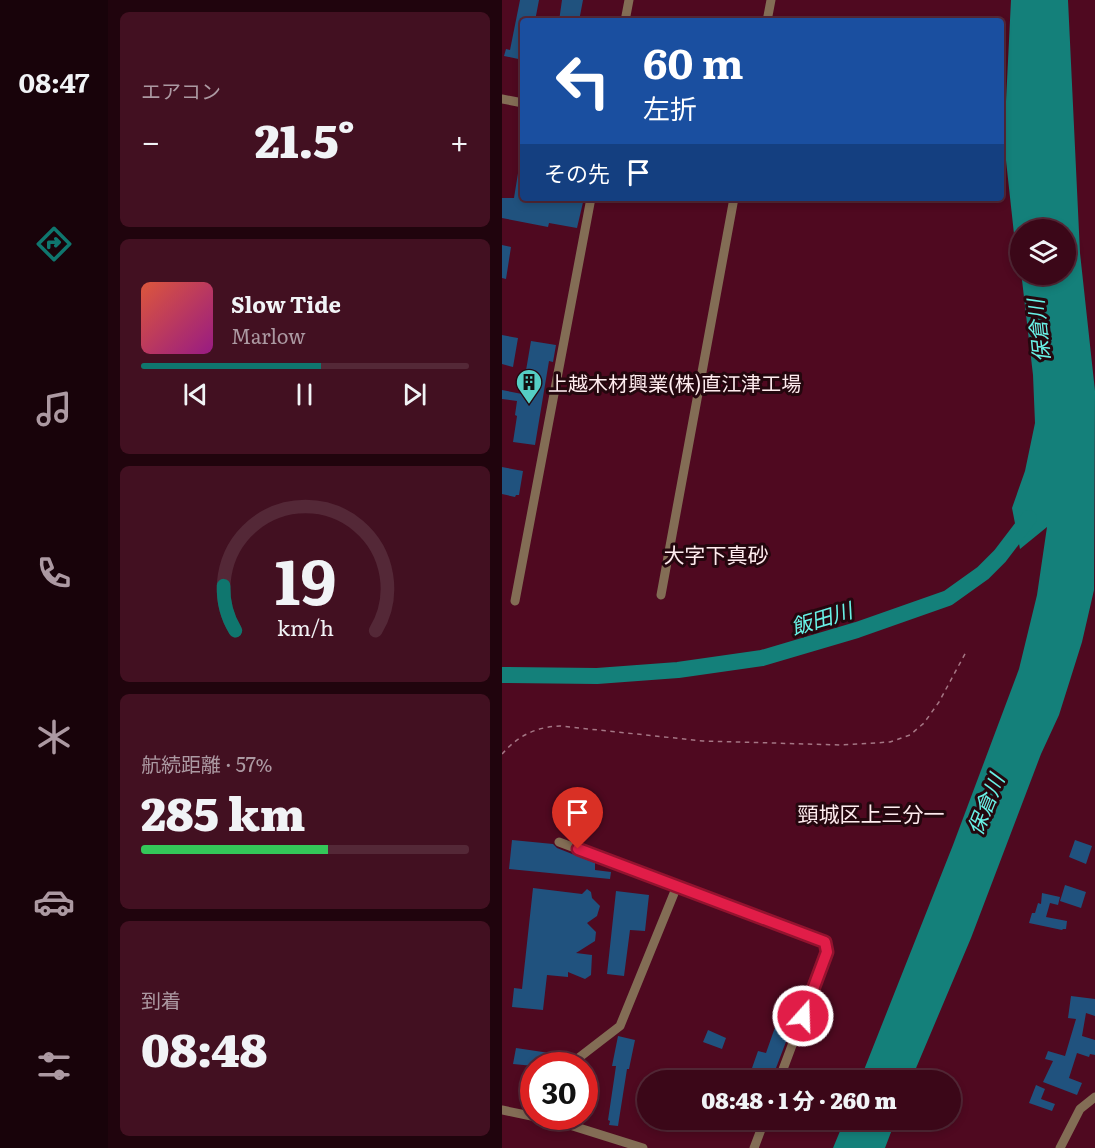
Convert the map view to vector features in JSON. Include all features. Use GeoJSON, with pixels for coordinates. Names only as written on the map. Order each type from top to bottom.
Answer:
{"type":"FeatureCollection","features":[{"type":"Feature","properties":{"kind":"street"},"geometry":{"type":"LineString","coordinates":[[626,18],[629,0]]}},
{"type":"Feature","properties":{"kind":"street"},"geometry":{"type":"LineString","coordinates":[[768,18],[771,0]]}},
{"type":"Feature","properties":{"kind":"street"},"geometry":{"type":"LineString","coordinates":[[502,99],[520,102]]}},
{"type":"Feature","properties":{"kind":"street"},"geometry":{"type":"LineString","coordinates":[[515,602],[590,201]]}},
{"type":"Feature","properties":{"kind":"street"},"geometry":{"type":"LineString","coordinates":[[661,595],[733,201]]}},
{"type":"Feature","properties":{"kind":"street"},"geometry":{"type":"LineString","coordinates":[[559,842],[825,942],[827,952],[783,1070]]}},
{"type":"Feature","properties":{"kind":"street"},"geometry":{"type":"LineString","coordinates":[[587,1052],[620,1026],[678,886]]}},
{"type":"Feature","properties":{"kind":"street"},"geometry":{"type":"LineString","coordinates":[[1060,1148],[1080,1109],[1094,1097]]}},
{"type":"Feature","properties":{"kind":"street"},"geometry":{"type":"LineString","coordinates":[[502,1110],[520,1113]]}},
{"type":"Feature","properties":{"kind":"street"},"geometry":{"type":"LineString","coordinates":[[588,1130],[623,1144],[643,1148]]}},
{"type":"Feature","properties":{"kind":"street"},"geometry":{"type":"LineString","coordinates":[[754,1148],[761,1130]]}},
{"type":"Feature","properties":{"kind":"path"},"geometry":{"type":"LineString","coordinates":[[502,754],[522,736],[548,726],[703,741],[841,745],[890,742],[910,735],[924,723],[939,702],[966,652]]}},
{"type":"Feature","properties":{"kind":"water","name":"保倉川"},"geometry":{"type":"Polygon","coordinates":[[[1011,0],[1068,0],[1080,253],[1095,391],[1094,590],[1082,642],[1059,715],[1041,754],[971,938],[915,1070],[864,1070],[953,845],[1019,669],[1037,595],[1047,527],[1020,549],[1012,508],[1025,471],[1035,423],[1033,375],[1023,285],[1076,285],[1076,219],[1012,219],[1004,142],[1011,0]]]}},
{"type":"Feature","properties":{"kind":"water"},"geometry":{"type":"Polygon","coordinates":[[[840,1130],[892,1130],[885,1148],[833,1148],[840,1130]]]}},
{"type":"Feature","properties":{"kind":"building"},"geometry":{"type":"Polygon","coordinates":[[[520,0],[539,0],[536,18],[520,18],[520,59],[504,56],[506,49],[510,50],[520,0]]]}},
{"type":"Feature","properties":{"kind":"building"},"geometry":{"type":"Polygon","coordinates":[[[562,0],[583,0],[580,18],[559,18],[562,0]]]}},
{"type":"Feature","properties":{"kind":"building"},"geometry":{"type":"Polygon","coordinates":[[[519,167],[520,201],[583,201],[577,228],[549,223],[548,227],[502,218],[502,198],[514,198],[519,167]]]}},
{"type":"Feature","properties":{"kind":"building"},"geometry":{"type":"Polygon","coordinates":[[[502,245],[511,247],[506,279],[502,278],[502,245]]]}},
{"type":"Feature","properties":{"kind":"building"},"geometry":{"type":"Polygon","coordinates":[[[502,335],[518,338],[513,367],[502,364],[502,335]]]}},
{"type":"Feature","properties":{"kind":"building","name":"上越木材興業(株)直江津工場"},"geometry":{"type":"Polygon","coordinates":[[[531,341],[556,345],[553,362],[549,361],[535,445],[513,442],[517,401],[502,399],[502,390],[522,394],[531,341]]]}},
{"type":"Feature","properties":{"kind":"building"},"geometry":{"type":"Polygon","coordinates":[[[502,467],[523,471],[519,495],[515,497],[502,494],[502,467]]]}},
{"type":"Feature","properties":{"kind":"building"},"geometry":{"type":"Polygon","coordinates":[[[512,840],[553,844],[557,848],[595,863],[595,870],[611,872],[610,879],[509,869],[512,840]]]}},
{"type":"Feature","properties":{"kind":"building"},"geometry":{"type":"Polygon","coordinates":[[[1075,840],[1092,846],[1086,864],[1069,857],[1075,840]]]}},
{"type":"Feature","properties":{"kind":"building"},"geometry":{"type":"Polygon","coordinates":[[[1065,885],[1086,892],[1081,908],[1060,901],[1065,885]]]}},
{"type":"Feature","properties":{"kind":"building"},"geometry":{"type":"Polygon","coordinates":[[[533,888],[582,894],[587,889],[600,906],[597,916],[587,923],[596,932],[595,941],[576,953],[592,955],[591,975],[585,979],[568,972],[568,977],[547,975],[543,1010],[512,1007],[514,988],[522,989],[533,888]]]}},
{"type":"Feature","properties":{"kind":"building"},"geometry":{"type":"Polygon","coordinates":[[[616,891],[649,895],[645,931],[630,930],[624,976],[607,974],[616,891]]]}},
{"type":"Feature","properties":{"kind":"building"},"geometry":{"type":"Polygon","coordinates":[[[1042,893],[1060,897],[1058,905],[1050,903],[1046,917],[1067,921],[1066,929],[1029,923],[1038,903],[1041,904],[1042,893]]]}},
{"type":"Feature","properties":{"kind":"building"},"geometry":{"type":"Polygon","coordinates":[[[1071,996],[1095,999],[1095,1016],[1086,1013],[1082,1036],[1095,1040],[1095,1055],[1090,1054],[1089,1057],[1077,1053],[1069,1078],[1082,1083],[1077,1095],[1043,1082],[1053,1061],[1045,1059],[1048,1051],[1065,1056],[1076,1019],[1068,1018],[1071,996]]]}},
{"type":"Feature","properties":{"kind":"building"},"geometry":{"type":"Polygon","coordinates":[[[780,1013],[795,1018],[776,1068],[758,1070],[752,1068],[758,1051],[766,1053],[780,1013]]]}},
{"type":"Feature","properties":{"kind":"building"},"geometry":{"type":"Polygon","coordinates":[[[708,1030],[726,1038],[722,1049],[703,1042],[708,1030]]]}},
{"type":"Feature","properties":{"kind":"building"},"geometry":{"type":"Polygon","coordinates":[[[618,1036],[635,1040],[629,1069],[627,1069],[618,1126],[609,1125],[608,1120],[616,1066],[612,1066],[618,1036]]]}},
{"type":"Feature","properties":{"kind":"building"},"geometry":{"type":"Polygon","coordinates":[[[516,1048],[543,1052],[520,1052],[520,1065],[513,1064],[516,1048]]]}},
{"type":"Feature","properties":{"kind":"building"},"geometry":{"type":"Polygon","coordinates":[[[1036,1085],[1045,1089],[1041,1099],[1055,1104],[1052,1111],[1029,1103],[1036,1085]]]}},
{"type":"Feature","properties":{"kind":"waterway","name":"飯田川"},"geometry":{"type":"LineString","coordinates":[[502,675],[597,676],[678,670],[762,658],[857,630],[948,598],[983,573],[1000,556],[1029,518]]}},
{"type":"Feature","properties":{"kind":"place","name":"上越木材興業(株)直江津工場"},"geometry":{"type":"Point","coordinates":[529,405]}},
{"type":"Feature","properties":{"kind":"district","name":"大字下真砂"},"geometry":{"type":"Point","coordinates":[716,553]}},
{"type":"Feature","properties":{"kind":"district","name":"頸城区上三分一"},"geometry":{"type":"Point","coordinates":[871,812]}},
{"type":"Feature","properties":{"kind":"route"},"geometry":{"type":"LineString","coordinates":[[578,849],[825,942],[827,952],[803,1016]]}}]}
